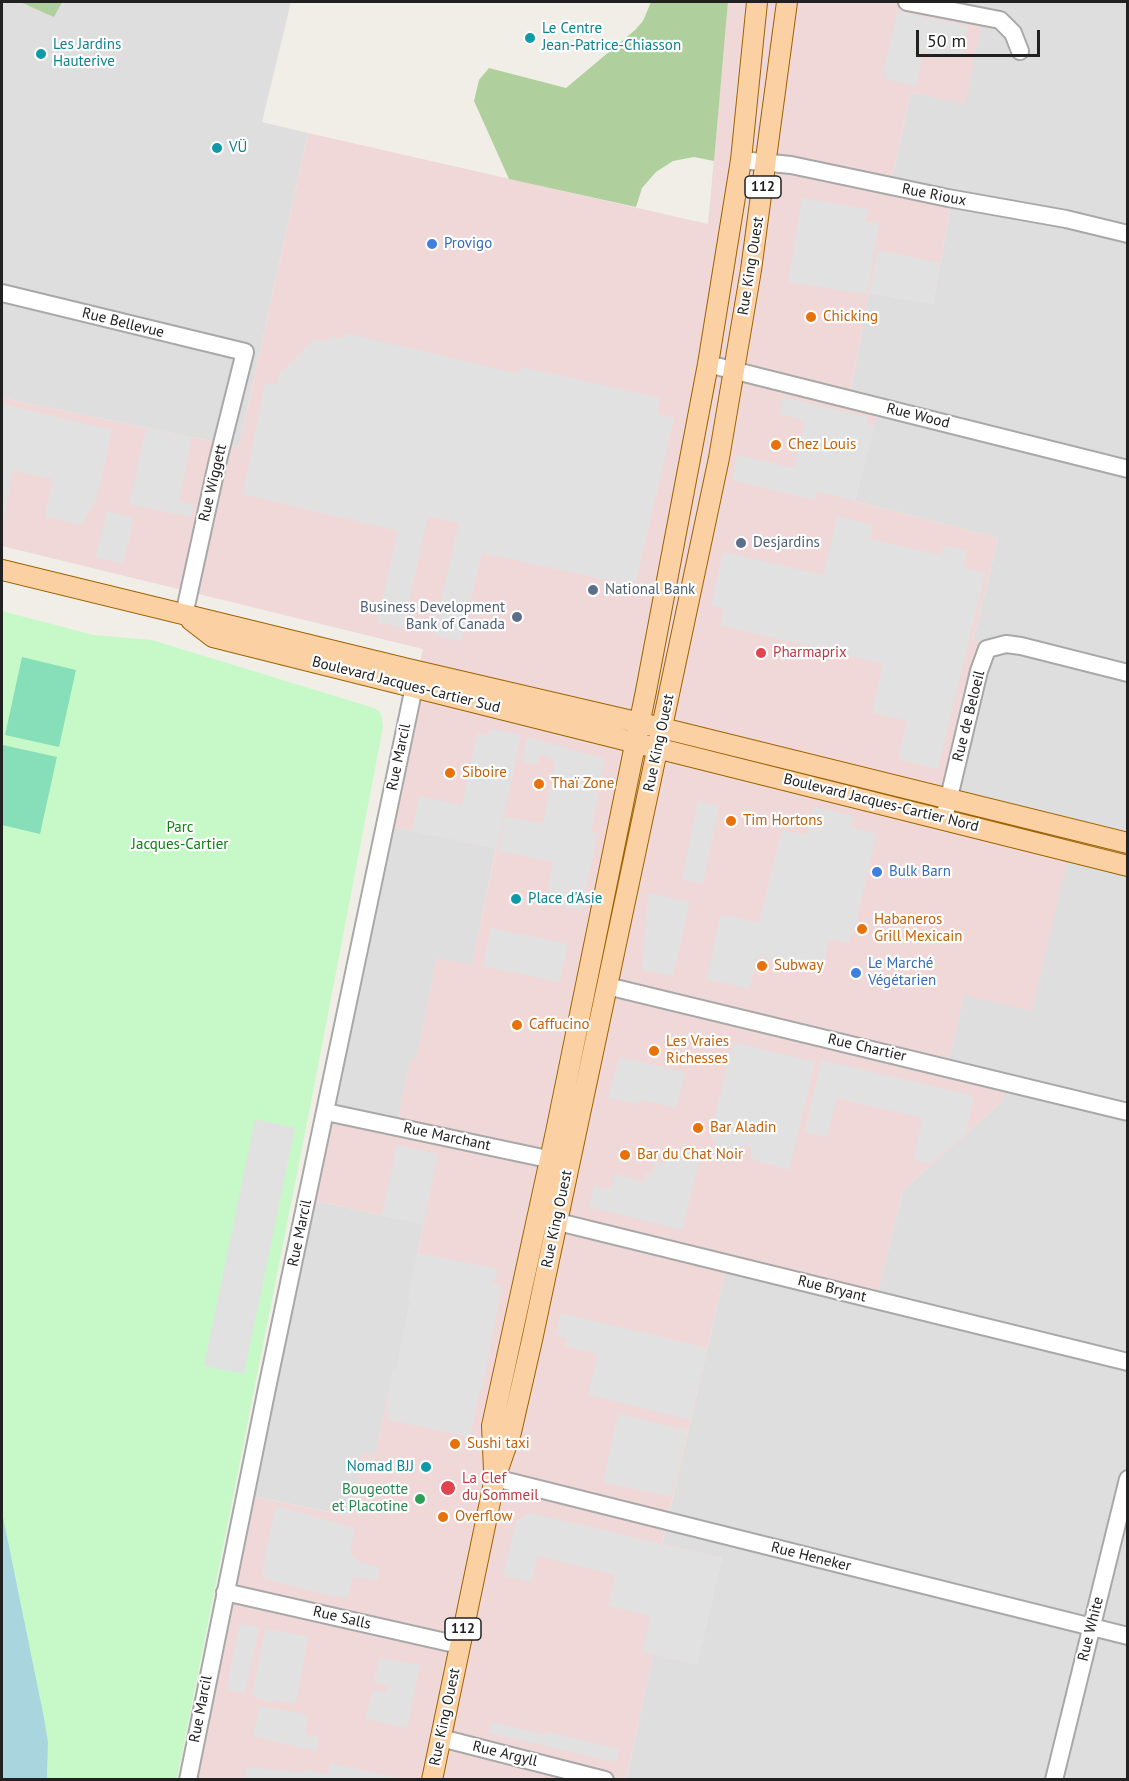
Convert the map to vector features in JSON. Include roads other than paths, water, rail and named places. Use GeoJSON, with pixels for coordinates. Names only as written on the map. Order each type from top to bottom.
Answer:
{"type":"FeatureCollection","features":[{"type":"Feature","properties":{"kind":"main road","name":"Rue King Ouest"},"geometry":{"type":"LineString","coordinates":[[495,1478],[492,1425],[550,1159],[637,732],[708,364],[741,160],[758,2]]}},
{"type":"Feature","properties":{"kind":"main road","name":"Rue King Ouest"},"geometry":{"type":"LineString","coordinates":[[432,1779],[495,1478],[511,1432],[557,1221],[702,540],[752,270],[787,2]]}},
{"type":"Feature","properties":{"kind":"main road","name":"Boulevard Jacques-Cartier Sud"},"geometry":{"type":"LineString","coordinates":[[2,570],[637,732]]}},
{"type":"Feature","properties":{"kind":"main road","name":"Boulevard Jacques-Cartier Sud"},"geometry":{"type":"LineString","coordinates":[[184,615],[213,637],[414,687],[637,732]]}},
{"type":"Feature","properties":{"kind":"main road","name":"Boulevard Jacques-Cartier Nord"},"geometry":{"type":"LineString","coordinates":[[637,732],[662,728],[1128,843]]}},
{"type":"Feature","properties":{"kind":"main road","name":"Boulevard Jacques-Cartier Nord"},"geometry":{"type":"LineString","coordinates":[[637,732],[658,747],[1128,866]]}},
{"type":"Feature","properties":{"kind":"street"},"geometry":{"type":"LineString","coordinates":[[907,2],[1000,20],[1013,33],[1020,51]]}},
{"type":"Feature","properties":{"kind":"street","name":"Rue Rioux"},"geometry":{"type":"LineString","coordinates":[[741,160],[791,165],[948,198],[1066,219],[1128,234]]}},
{"type":"Feature","properties":{"kind":"street","name":"Rue Bellevue"},"geometry":{"type":"LineString","coordinates":[[2,293],[245,352]]}},
{"type":"Feature","properties":{"kind":"street","name":"Rue Wiggett"},"geometry":{"type":"LineString","coordinates":[[184,615],[217,464],[245,352]]}},
{"type":"Feature","properties":{"kind":"street","name":"Rue Wood"},"geometry":{"type":"LineString","coordinates":[[708,364],[1128,469]]}},
{"type":"Feature","properties":{"kind":"street","name":"Rue de Beloeil"},"geometry":{"type":"LineString","coordinates":[[943,819],[979,671],[987,649],[1006,644],[1021,646],[1128,673]]}},
{"type":"Feature","properties":{"kind":"street","name":"Rue Marcil"},"geometry":{"type":"LineString","coordinates":[[188,1779],[414,687]]}},
{"type":"Feature","properties":{"kind":"street","name":"Rue Chartier"},"geometry":{"type":"LineString","coordinates":[[607,986],[1128,1112]]}},
{"type":"Feature","properties":{"kind":"street","name":"Rue Marchant"},"geometry":{"type":"LineString","coordinates":[[326,1112],[569,1163]]}},
{"type":"Feature","properties":{"kind":"street","name":"Rue Bryant"},"geometry":{"type":"LineString","coordinates":[[537,1217],[1128,1362]]}},
{"type":"Feature","properties":{"kind":"street","name":"Rue Heneker"},"geometry":{"type":"LineString","coordinates":[[495,1478],[1128,1636]]}},
{"type":"Feature","properties":{"kind":"street","name":"Rue White"},"geometry":{"type":"LineString","coordinates":[[1054,1779],[1128,1479]]}},
{"type":"Feature","properties":{"kind":"street","name":"Rue Salls"},"geometry":{"type":"LineString","coordinates":[[225,1592],[459,1644]]}},
{"type":"Feature","properties":{"kind":"street","name":"Rue Argyll"},"geometry":{"type":"LineString","coordinates":[[441,1738],[605,1779]]}},
{"type":"Feature","properties":{"kind":"water"},"geometry":{"type":"Polygon","coordinates":[[[2,1512],[48,1742],[47,1779],[2,1779],[2,1512]]]}},
{"type":"Feature","properties":{"kind":"place","name":"Le Centre Jean-Patrice-Chiasson"},"geometry":{"type":"Point","coordinates":[530,38]}},
{"type":"Feature","properties":{"kind":"place","name":"Les Jardins Hauterive"},"geometry":{"type":"Point","coordinates":[41,54]}},
{"type":"Feature","properties":{"kind":"place","name":"VÜ"},"geometry":{"type":"Point","coordinates":[217,148]}},
{"type":"Feature","properties":{"kind":"place","name":"Provigo"},"geometry":{"type":"Point","coordinates":[432,244]}},
{"type":"Feature","properties":{"kind":"place","name":"Chicking"},"geometry":{"type":"Point","coordinates":[811,317]}},
{"type":"Feature","properties":{"kind":"place","name":"Chez Louis"},"geometry":{"type":"Point","coordinates":[776,445]}},
{"type":"Feature","properties":{"kind":"place","name":"Desjardins"},"geometry":{"type":"Point","coordinates":[741,543]}},
{"type":"Feature","properties":{"kind":"place","name":"National Bank"},"geometry":{"type":"Point","coordinates":[593,590]}},
{"type":"Feature","properties":{"kind":"place","name":"Business Development Bank of Canada"},"geometry":{"type":"Point","coordinates":[517,617]}},
{"type":"Feature","properties":{"kind":"place","name":"Pharmaprix"},"geometry":{"type":"Point","coordinates":[761,653]}},
{"type":"Feature","properties":{"kind":"place","name":"Siboire"},"geometry":{"type":"Point","coordinates":[450,773]}},
{"type":"Feature","properties":{"kind":"place","name":"Thaï Zone"},"geometry":{"type":"Point","coordinates":[539,784]}},
{"type":"Feature","properties":{"kind":"place","name":"Tim Hortons"},"geometry":{"type":"Point","coordinates":[731,821]}},
{"type":"Feature","properties":{"kind":"place","name":"Bulk Barn"},"geometry":{"type":"Point","coordinates":[877,872]}},
{"type":"Feature","properties":{"kind":"place","name":"Place d'Asie"},"geometry":{"type":"Point","coordinates":[516,899]}},
{"type":"Feature","properties":{"kind":"place","name":"Habaneros Grill Mexicain"},"geometry":{"type":"Point","coordinates":[862,929]}},
{"type":"Feature","properties":{"kind":"place","name":"Subway"},"geometry":{"type":"Point","coordinates":[762,966]}},
{"type":"Feature","properties":{"kind":"place","name":"Le Marché Végétarien"},"geometry":{"type":"Point","coordinates":[856,973]}},
{"type":"Feature","properties":{"kind":"place","name":"Caffucino"},"geometry":{"type":"Point","coordinates":[517,1025]}},
{"type":"Feature","properties":{"kind":"place","name":"Les Vraies Richesses"},"geometry":{"type":"Point","coordinates":[654,1051]}},
{"type":"Feature","properties":{"kind":"place","name":"Bar Aladin"},"geometry":{"type":"Point","coordinates":[698,1128]}},
{"type":"Feature","properties":{"kind":"place","name":"Bar du Chat Noir"},"geometry":{"type":"Point","coordinates":[625,1155]}},
{"type":"Feature","properties":{"kind":"place","name":"Sushi taxi"},"geometry":{"type":"Point","coordinates":[455,1444]}},
{"type":"Feature","properties":{"kind":"place","name":"Nomad BJJ"},"geometry":{"type":"Point","coordinates":[426,1467]}},
{"type":"Feature","properties":{"kind":"place","name":"La Clef du Sommeil"},"geometry":{"type":"Point","coordinates":[448,1488]}},
{"type":"Feature","properties":{"kind":"place","name":"Bougeotte et Placotine"},"geometry":{"type":"Point","coordinates":[420,1499]}},
{"type":"Feature","properties":{"kind":"place","name":"Overflow"},"geometry":{"type":"Point","coordinates":[443,1517]}},
{"type":"Feature","properties":{"kind":"park label","name":"Parc Jacques-Cartier"},"geometry":{"type":"Point","coordinates":[180,836]}}]}
